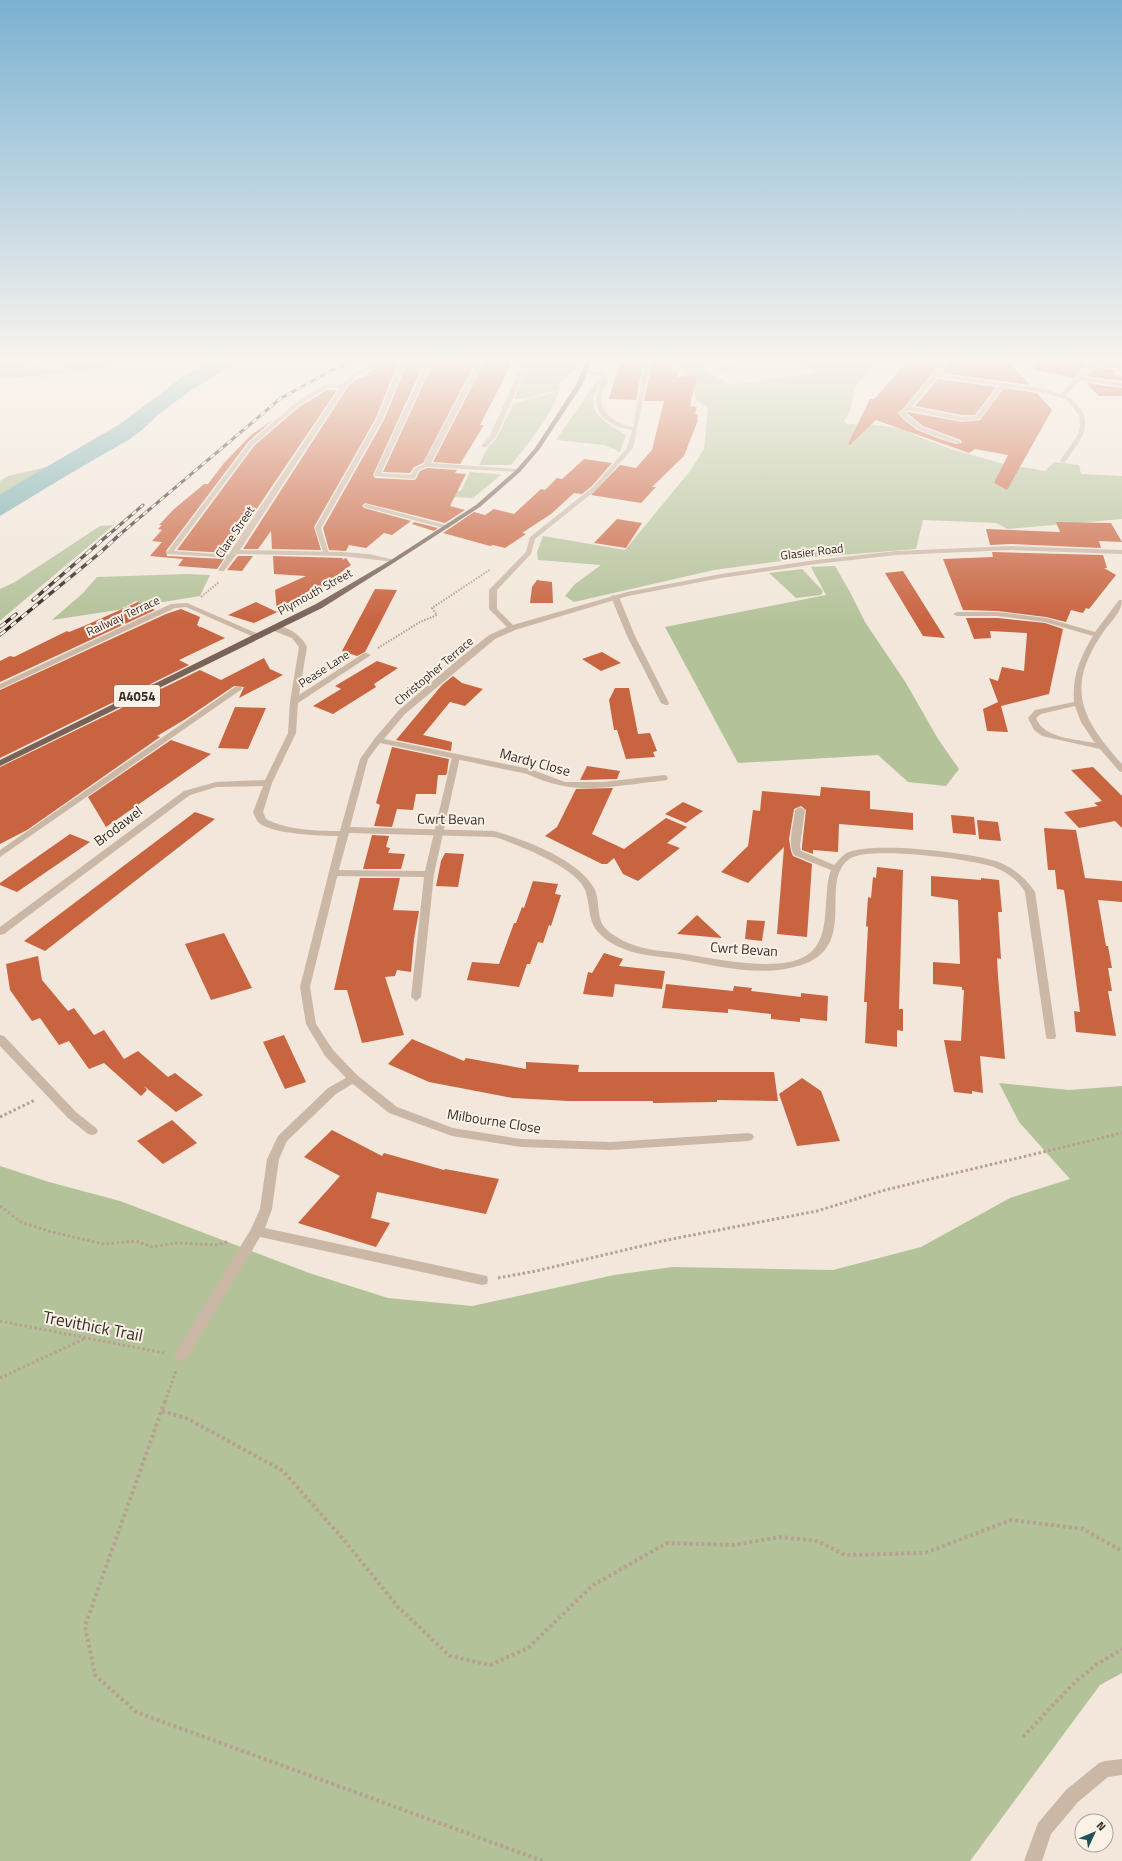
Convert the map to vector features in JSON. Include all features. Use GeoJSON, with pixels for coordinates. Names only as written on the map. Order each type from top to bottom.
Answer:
{"type":"FeatureCollection","features":[{"type":"Feature","properties":{"kind":"main road","name":"Plymouth Street"},"geometry":{"type":"LineString","coordinates":[[0,763],[319,606],[394,561],[478,506],[518,471],[538,448]]}},
{"type":"Feature","properties":{"kind":"street"},"geometry":{"type":"LineString","coordinates":[[248,448],[169,553],[234,555],[326,554],[369,556],[394,561]]}},
{"type":"Feature","properties":{"kind":"street","name":"Clare Street"},"geometry":{"type":"LineString","coordinates":[[222,570],[234,555],[304,448]]}},
{"type":"Feature","properties":{"kind":"street"},"geometry":{"type":"LineString","coordinates":[[326,554],[318,528],[364,448]]}},
{"type":"Feature","properties":{"kind":"street"},"geometry":{"type":"LineString","coordinates":[[390,448],[377,475],[413,477],[417,470],[428,465],[518,471]]}},
{"type":"Feature","properties":{"kind":"street"},"geometry":{"type":"LineString","coordinates":[[428,465],[427,462],[435,448]]}},
{"type":"Feature","properties":{"kind":"street"},"geometry":{"type":"LineString","coordinates":[[512,628],[493,609],[493,590],[529,553],[532,538],[590,492],[630,448]]}},
{"type":"Feature","properties":{"kind":"street"},"geometry":{"type":"LineString","coordinates":[[1063,461],[1072,448]]}},
{"type":"Feature","properties":{"kind":"street"},"geometry":{"type":"LineString","coordinates":[[366,506],[447,527]]}},
{"type":"Feature","properties":{"kind":"street","name":"Glasier Road"},"geometry":{"type":"LineString","coordinates":[[512,628],[615,597],[721,576],[816,562],[896,553],[1011,548],[1122,552]]}},
{"type":"Feature","properties":{"kind":"street"},"geometry":{"type":"LineString","coordinates":[[615,597],[631,636],[665,703]]}},
{"type":"Feature","properties":{"kind":"street"},"geometry":{"type":"LineString","coordinates":[[1122,602],[1096,635],[1082,665],[1077,686],[1078,703],[1087,725],[1102,746],[1122,769]]}},
{"type":"Feature","properties":{"kind":"street"},"geometry":{"type":"LineString","coordinates":[[187,605],[259,636]]}},
{"type":"Feature","properties":{"kind":"street","name":"Railway Terrace"},"geometry":{"type":"LineString","coordinates":[[0,687],[174,606],[187,605]]}},
{"type":"Feature","properties":{"kind":"street"},"geometry":{"type":"LineString","coordinates":[[957,614],[998,614],[1046,620],[1096,635]]}},
{"type":"Feature","properties":{"kind":"street","name":"Cwrt Bevan"},"geometry":{"type":"LineString","coordinates":[[274,628],[298,638],[302,642],[303,647],[294,702],[292,733],[268,783],[258,812],[259,817],[263,822],[277,827],[334,834],[345,832],[438,832],[494,834],[523,842],[585,880],[590,889],[595,920],[602,932],[638,950],[731,965],[786,966],[805,962],[817,955],[831,929],[833,885],[836,869]]}},
{"type":"Feature","properties":{"kind":"street","name":"Christopher Terrace"},"geometry":{"type":"LineString","coordinates":[[345,832],[364,759],[378,740],[402,712],[463,660],[492,638],[512,628]]}},
{"type":"Feature","properties":{"kind":"street","name":"Pease Lane"},"geometry":{"type":"LineString","coordinates":[[294,702],[367,655]]}},
{"type":"Feature","properties":{"kind":"street"},"geometry":{"type":"LineString","coordinates":[[0,854],[238,689]]}},
{"type":"Feature","properties":{"kind":"street"},"geometry":{"type":"LineString","coordinates":[[1078,703],[1038,712],[1032,718],[1034,725],[1040,731],[1052,735],[1102,746]]}},
{"type":"Feature","properties":{"kind":"street","name":"Mardy Close"},"geometry":{"type":"LineString","coordinates":[[378,740],[530,772],[552,782],[564,785],[615,785],[639,780],[664,778]]}},
{"type":"Feature","properties":{"kind":"street"},"geometry":{"type":"LineString","coordinates":[[416,997],[429,874],[456,756]]}},
{"type":"Feature","properties":{"kind":"street","name":"Brodawel"},"geometry":{"type":"LineString","coordinates":[[0,932],[186,793],[200,786],[216,784],[268,783]]}},
{"type":"Feature","properties":{"kind":"street"},"geometry":{"type":"LineString","coordinates":[[800,810],[795,846],[797,853],[836,869],[847,856],[860,852],[884,849],[985,861],[1007,869],[1017,876],[1026,885],[1030,892],[1051,1036]]}},
{"type":"Feature","properties":{"kind":"street","name":"Milbourne Close"},"geometry":{"type":"LineString","coordinates":[[345,832],[333,873],[305,987],[311,1024],[329,1054],[353,1078],[393,1110],[452,1132],[521,1143],[611,1146],[748,1137]]}},
{"type":"Feature","properties":{"kind":"street"},"geometry":{"type":"LineString","coordinates":[[333,873],[429,874]]}},
{"type":"Feature","properties":{"kind":"street"},"geometry":{"type":"LineString","coordinates":[[0,1039],[72,1115],[92,1131]]}},
{"type":"Feature","properties":{"kind":"street"},"geometry":{"type":"LineString","coordinates":[[182,1356],[256,1231],[266,1209],[273,1159],[282,1139],[332,1091],[353,1078]]}},
{"type":"Feature","properties":{"kind":"street"},"geometry":{"type":"LineString","coordinates":[[256,1231],[482,1280]]}},
{"type":"Feature","properties":{"kind":"street"},"geometry":{"type":"LineString","coordinates":[[1033,1861],[1044,1829],[1072,1796],[1105,1769],[1122,1767]]}},
{"type":"Feature","properties":{"kind":"path"},"geometry":{"type":"LineString","coordinates":[[367,655],[420,622],[437,615],[432,608],[492,568]]}},
{"type":"Feature","properties":{"kind":"path"},"geometry":{"type":"LineString","coordinates":[[187,605],[200,598],[219,582],[223,577],[222,570]]}},
{"type":"Feature","properties":{"kind":"path"},"geometry":{"type":"LineString","coordinates":[[0,1117],[51,1092]]}},
{"type":"Feature","properties":{"kind":"path"},"geometry":{"type":"LineString","coordinates":[[482,1280],[536,1271],[577,1260],[667,1240],[817,1211],[885,1190],[1122,1133]]}},
{"type":"Feature","properties":{"kind":"path"},"geometry":{"type":"LineString","coordinates":[[0,1206],[21,1222],[48,1231],[103,1244],[136,1241],[152,1247],[177,1243],[218,1245],[256,1231]]}},
{"type":"Feature","properties":{"kind":"path","name":"Trevithick Trail"},"geometry":{"type":"LineString","coordinates":[[0,1321],[182,1356]]}},
{"type":"Feature","properties":{"kind":"path"},"geometry":{"type":"LineString","coordinates":[[0,1378],[86,1338]]}},
{"type":"Feature","properties":{"kind":"path"},"geometry":{"type":"LineString","coordinates":[[182,1356],[85,1626],[95,1675],[136,1712],[543,1861]]}},
{"type":"Feature","properties":{"kind":"path"},"geometry":{"type":"LineString","coordinates":[[162,1411],[188,1419],[283,1471],[344,1540],[398,1607],[450,1656],[490,1665],[528,1648],[593,1585],[667,1543],[734,1545],[780,1537],[818,1541],[845,1555],[925,1553],[1011,1520],[1083,1529],[1122,1550]]}},
{"type":"Feature","properties":{"kind":"path"},"geometry":{"type":"LineString","coordinates":[[1023,1737],[1075,1682],[1097,1664],[1122,1649]]}},
{"type":"Feature","properties":{"kind":"green space"},"geometry":{"type":"Polygon","coordinates":[[[488,448],[525,448],[511,465],[479,465],[488,448]]]}},
{"type":"Feature","properties":{"kind":"green space"},"geometry":{"type":"Polygon","coordinates":[[[611,448],[621,448],[620,452],[611,448]]]}},
{"type":"Feature","properties":{"kind":"green space"},"geometry":{"type":"Polygon","coordinates":[[[948,448],[1004,464],[1045,471],[1054,462],[1079,465],[1081,474],[1122,476],[1122,519],[1008,529],[996,523],[923,520],[916,549],[804,558],[714,570],[574,602],[565,596],[575,584],[601,565],[538,560],[537,552],[543,536],[625,550],[690,471],[704,449],[948,448]]]}},
{"type":"Feature","properties":{"kind":"green space"},"geometry":{"type":"Polygon","coordinates":[[[47,467],[0,494],[0,481],[8,476],[47,467]]]}},
{"type":"Feature","properties":{"kind":"green space"},"geometry":{"type":"Polygon","coordinates":[[[470,472],[501,475],[473,498],[452,497],[451,490],[461,491],[470,472]]]}},
{"type":"Feature","properties":{"kind":"green space"},"geometry":{"type":"Polygon","coordinates":[[[114,525],[0,621],[0,589],[15,582],[100,526],[114,525]]]}},
{"type":"Feature","properties":{"kind":"green space"},"geometry":{"type":"Polygon","coordinates":[[[835,566],[865,622],[906,683],[938,739],[959,769],[946,786],[908,782],[878,755],[738,763],[665,627],[826,595],[811,567],[835,566]]]}},
{"type":"Feature","properties":{"kind":"green space"},"geometry":{"type":"Polygon","coordinates":[[[802,569],[823,591],[821,595],[796,598],[769,573],[802,569]]]}},
{"type":"Feature","properties":{"kind":"green space"},"geometry":{"type":"Polygon","coordinates":[[[188,574],[210,575],[200,596],[145,605],[136,601],[122,608],[124,609],[52,620],[83,593],[97,577],[188,574]]]}},
{"type":"Feature","properties":{"kind":"green space"},"geometry":{"type":"Polygon","coordinates":[[[999,1083],[1069,1090],[1122,1086],[1122,1673],[1100,1685],[970,1861],[0,1861],[0,1166],[49,1182],[120,1201],[309,1273],[388,1298],[472,1306],[614,1275],[672,1267],[833,1270],[921,1247],[1010,1198],[1070,1179],[1019,1122],[999,1083]]]}},
{"type":"Feature","properties":{"kind":"water"},"geometry":{"type":"Polygon","coordinates":[[[79,448],[115,448],[0,516],[0,494],[79,448]]]}},
{"type":"Feature","properties":{"kind":"building"},"geometry":{"type":"Polygon","coordinates":[[[239,448],[244,448],[166,551],[167,556],[224,559],[217,569],[178,566],[183,559],[150,556],[162,542],[152,541],[162,530],[158,529],[162,525],[159,525],[173,510],[204,484],[208,484],[224,463],[239,448]]]}},
{"type":"Feature","properties":{"kind":"building"},"geometry":{"type":"Polygon","coordinates":[[[253,448],[298,448],[227,553],[177,550],[253,448]]]}},
{"type":"Feature","properties":{"kind":"building"},"geometry":{"type":"Polygon","coordinates":[[[308,448],[359,448],[314,527],[321,550],[272,549],[271,531],[258,549],[243,549],[308,448]]]}},
{"type":"Feature","properties":{"kind":"building"},"geometry":{"type":"Polygon","coordinates":[[[368,448],[385,448],[373,475],[375,478],[413,480],[416,479],[420,471],[427,468],[457,470],[455,473],[466,474],[450,506],[465,510],[445,523],[365,503],[362,506],[364,508],[411,521],[392,535],[384,533],[366,548],[349,545],[346,551],[329,550],[323,528],[368,448]]]}},
{"type":"Feature","properties":{"kind":"building"},"geometry":{"type":"Polygon","coordinates":[[[394,448],[431,448],[423,463],[414,467],[410,473],[383,472],[394,448]]]}},
{"type":"Feature","properties":{"kind":"building"},"geometry":{"type":"Polygon","coordinates":[[[440,448],[470,448],[460,464],[433,462],[440,448]]]}},
{"type":"Feature","properties":{"kind":"building"},"geometry":{"type":"Polygon","coordinates":[[[653,448],[687,448],[684,456],[652,487],[656,487],[641,503],[591,495],[620,465],[636,468],[653,448]]]}},
{"type":"Feature","properties":{"kind":"building"},"geometry":{"type":"Polygon","coordinates":[[[954,448],[1031,448],[1007,490],[994,483],[1008,455],[975,449],[969,453],[954,448]]]}},
{"type":"Feature","properties":{"kind":"building"},"geometry":{"type":"Polygon","coordinates":[[[584,459],[612,463],[592,486],[582,494],[574,493],[551,514],[522,533],[526,534],[505,548],[493,545],[490,546],[443,533],[474,512],[485,515],[494,509],[514,514],[541,489],[545,490],[557,478],[562,479],[584,459]]]}},
{"type":"Feature","properties":{"kind":"building"},"geometry":{"type":"Polygon","coordinates":[[[617,519],[642,523],[626,548],[594,543],[617,519]]]}},
{"type":"Feature","properties":{"kind":"building"},"geometry":{"type":"Polygon","coordinates":[[[414,522],[438,528],[434,531],[412,524],[414,522]]]}},
{"type":"Feature","properties":{"kind":"building"},"geometry":{"type":"Polygon","coordinates":[[[1056,522],[1111,523],[1122,542],[1099,541],[1101,548],[1011,544],[990,545],[986,529],[1060,532],[1056,522]]]}},
{"type":"Feature","properties":{"kind":"building"},"geometry":{"type":"Polygon","coordinates":[[[992,552],[1103,555],[1107,568],[1104,568],[1116,575],[1089,609],[1086,608],[1083,613],[1071,610],[1066,622],[1046,617],[998,611],[963,610],[943,559],[993,557],[992,552]]]}},
{"type":"Feature","properties":{"kind":"building"},"geometry":{"type":"Polygon","coordinates":[[[238,556],[253,556],[242,571],[227,570],[238,556]]]}},
{"type":"Feature","properties":{"kind":"building"},"geometry":{"type":"Polygon","coordinates":[[[273,556],[343,558],[342,560],[346,558],[351,565],[305,599],[254,623],[228,615],[256,602],[277,612],[275,590],[306,576],[274,574],[273,556]]]}},
{"type":"Feature","properties":{"kind":"building"},"geometry":{"type":"Polygon","coordinates":[[[903,571],[945,638],[923,636],[885,573],[903,571]]]}},
{"type":"Feature","properties":{"kind":"building"},"geometry":{"type":"Polygon","coordinates":[[[537,580],[552,582],[553,603],[530,603],[532,587],[537,580]]]}},
{"type":"Feature","properties":{"kind":"building"},"geometry":{"type":"Polygon","coordinates":[[[375,589],[397,590],[365,652],[357,656],[342,651],[375,589]]]}},
{"type":"Feature","properties":{"kind":"building"},"geometry":{"type":"Polygon","coordinates":[[[138,602],[155,610],[0,682],[0,661],[10,656],[14,657],[67,631],[69,632],[84,626],[138,602]]]}},
{"type":"Feature","properties":{"kind":"building"},"geometry":{"type":"Polygon","coordinates":[[[181,609],[200,617],[197,625],[200,627],[198,628],[201,627],[225,638],[179,660],[189,665],[0,758],[0,690],[166,614],[181,609]]]}},
{"type":"Feature","properties":{"kind":"building"},"geometry":{"type":"Polygon","coordinates":[[[966,618],[998,618],[1045,623],[1063,629],[1049,694],[1001,706],[1008,732],[987,731],[983,709],[998,702],[989,678],[998,681],[1002,667],[1024,671],[1027,633],[990,631],[991,638],[974,639],[966,618]]]}},
{"type":"Feature","properties":{"kind":"building"},"geometry":{"type":"Polygon","coordinates":[[[602,652],[621,663],[601,671],[582,659],[602,652]]]}},
{"type":"Feature","properties":{"kind":"building"},"geometry":{"type":"Polygon","coordinates":[[[264,658],[270,669],[283,675],[239,698],[244,687],[234,686],[184,720],[157,736],[160,737],[27,830],[0,844],[0,767],[200,670],[221,680],[264,658]]]}},
{"type":"Feature","properties":{"kind":"building"},"geometry":{"type":"Polygon","coordinates":[[[377,661],[398,668],[374,684],[376,687],[333,714],[313,706],[341,689],[335,686],[377,661]]]}},
{"type":"Feature","properties":{"kind":"building"},"geometry":{"type":"Polygon","coordinates":[[[453,676],[462,683],[483,689],[465,706],[450,702],[423,735],[452,742],[451,751],[396,740],[442,685],[453,676]]]}},
{"type":"Feature","properties":{"kind":"building"},"geometry":{"type":"Polygon","coordinates":[[[615,688],[629,688],[638,734],[650,733],[657,751],[653,752],[655,757],[626,759],[617,730],[614,730],[609,700],[615,688]]]}},
{"type":"Feature","properties":{"kind":"building"},"geometry":{"type":"Polygon","coordinates":[[[235,707],[266,708],[248,749],[218,748],[235,707]]]}},
{"type":"Feature","properties":{"kind":"building"},"geometry":{"type":"Polygon","coordinates":[[[171,740],[211,754],[106,827],[88,797],[171,740]]]}},
{"type":"Feature","properties":{"kind":"building"},"geometry":{"type":"Polygon","coordinates":[[[392,747],[449,759],[447,773],[446,775],[438,775],[436,794],[416,794],[413,810],[397,809],[392,827],[374,826],[380,805],[376,803],[392,747]]]}},
{"type":"Feature","properties":{"kind":"building"},"geometry":{"type":"Polygon","coordinates":[[[587,766],[620,771],[617,779],[580,780],[587,766]]]}},
{"type":"Feature","properties":{"kind":"building"},"geometry":{"type":"Polygon","coordinates":[[[1093,767],[1122,796],[1122,828],[1115,821],[1079,828],[1064,812],[1098,806],[1094,803],[1102,801],[1071,770],[1093,767]]]}},
{"type":"Feature","properties":{"kind":"building"},"geometry":{"type":"Polygon","coordinates":[[[821,787],[870,791],[870,809],[913,813],[913,830],[839,824],[838,852],[813,850],[813,854],[802,850],[806,810],[801,806],[794,809],[789,839],[791,851],[793,856],[812,864],[807,937],[777,934],[784,847],[748,883],[721,872],[748,846],[753,810],[760,811],[762,791],[820,796],[821,787]]]}},
{"type":"Feature","properties":{"kind":"building"},"geometry":{"type":"Polygon","coordinates":[[[613,788],[592,834],[624,849],[666,818],[687,827],[667,843],[680,848],[638,881],[623,874],[614,858],[607,864],[602,864],[545,836],[557,827],[576,789],[613,788]]]}},
{"type":"Feature","properties":{"kind":"building"},"geometry":{"type":"Polygon","coordinates":[[[683,802],[703,811],[686,823],[665,814],[683,802]]]}},
{"type":"Feature","properties":{"kind":"building"},"geometry":{"type":"Polygon","coordinates":[[[195,812],[215,819],[45,951],[24,941],[195,812]]]}},
{"type":"Feature","properties":{"kind":"building"},"geometry":{"type":"Polygon","coordinates":[[[951,815],[974,817],[976,835],[953,833],[951,815]]]}},
{"type":"Feature","properties":{"kind":"building"},"geometry":{"type":"Polygon","coordinates":[[[977,820],[998,822],[1001,841],[979,839],[977,820]]]}},
{"type":"Feature","properties":{"kind":"building"},"geometry":{"type":"Polygon","coordinates":[[[1044,828],[1076,830],[1085,878],[1122,881],[1122,902],[1098,900],[1106,946],[1108,946],[1112,968],[1108,968],[1112,991],[1108,991],[1116,1036],[1076,1032],[1074,1011],[1080,1012],[1064,890],[1057,889],[1055,870],[1048,870],[1044,828]]]}},
{"type":"Feature","properties":{"kind":"building"},"geometry":{"type":"Polygon","coordinates":[[[70,834],[90,842],[17,892],[0,885],[0,883],[70,834]]]}},
{"type":"Feature","properties":{"kind":"building"},"geometry":{"type":"Polygon","coordinates":[[[372,835],[389,836],[386,847],[390,848],[388,853],[405,854],[401,869],[363,869],[372,835]]]}},
{"type":"Feature","properties":{"kind":"building"},"geometry":{"type":"Polygon","coordinates":[[[445,853],[464,854],[458,887],[436,886],[441,861],[445,853]]]}},
{"type":"Feature","properties":{"kind":"building"},"geometry":{"type":"Polygon","coordinates":[[[877,867],[903,870],[899,1009],[903,1009],[903,1031],[897,1030],[897,1047],[865,1043],[867,1002],[864,1002],[868,927],[866,926],[868,897],[871,898],[873,877],[876,878],[877,867]]]}},
{"type":"Feature","properties":{"kind":"building"},"geometry":{"type":"Polygon","coordinates":[[[931,876],[999,880],[1002,912],[998,912],[1001,959],[997,958],[1005,1059],[980,1056],[983,1093],[972,1091],[972,1094],[954,1092],[944,1040],[961,1041],[964,990],[962,990],[962,987],[933,984],[933,962],[960,964],[958,900],[931,896],[931,876]]]}},
{"type":"Feature","properties":{"kind":"building"},"geometry":{"type":"Polygon","coordinates":[[[360,878],[400,878],[393,910],[419,911],[414,939],[411,972],[397,970],[395,976],[385,977],[404,1035],[362,1043],[347,990],[334,990],[360,878]]]}},
{"type":"Feature","properties":{"kind":"building"},"geometry":{"type":"Polygon","coordinates":[[[533,881],[558,884],[555,894],[561,895],[551,926],[549,925],[543,943],[538,942],[530,964],[527,964],[519,987],[467,980],[472,962],[499,964],[514,923],[516,923],[522,907],[524,908],[533,881]]]}},
{"type":"Feature","properties":{"kind":"building"},"geometry":{"type":"Polygon","coordinates":[[[697,915],[722,938],[677,934],[697,915]]]}},
{"type":"Feature","properties":{"kind":"building"},"geometry":{"type":"Polygon","coordinates":[[[747,920],[765,921],[762,941],[745,939],[747,920]]]}},
{"type":"Feature","properties":{"kind":"building"},"geometry":{"type":"Polygon","coordinates":[[[224,933],[252,988],[211,1000],[185,944],[224,933]]]}},
{"type":"Feature","properties":{"kind":"building"},"geometry":{"type":"Polygon","coordinates":[[[604,953],[623,959],[619,966],[665,971],[662,989],[615,984],[613,997],[583,994],[588,972],[592,973],[604,953]]]}},
{"type":"Feature","properties":{"kind":"building"},"geometry":{"type":"Polygon","coordinates":[[[38,956],[42,980],[68,1011],[74,1008],[94,1035],[104,1030],[124,1059],[138,1051],[168,1077],[175,1073],[203,1095],[176,1112],[144,1086],[147,1090],[141,1096],[104,1063],[89,1069],[69,1041],[59,1045],[40,1018],[32,1021],[10,990],[6,964],[38,956]]]}},
{"type":"Feature","properties":{"kind":"building"},"geometry":{"type":"Polygon","coordinates":[[[666,984],[733,991],[734,986],[752,988],[751,991],[801,997],[801,993],[828,996],[827,1021],[800,1018],[800,1022],[771,1019],[771,1014],[728,1009],[728,1013],[662,1008],[666,984]]]}},
{"type":"Feature","properties":{"kind":"building"},"geometry":{"type":"Polygon","coordinates":[[[284,1035],[306,1082],[285,1089],[263,1042],[284,1035]]]}},
{"type":"Feature","properties":{"kind":"building"},"geometry":{"type":"Polygon","coordinates":[[[412,1039],[464,1061],[466,1058],[526,1069],[526,1062],[579,1065],[578,1072],[774,1072],[778,1101],[717,1100],[717,1102],[653,1103],[653,1101],[568,1101],[513,1098],[429,1082],[388,1064],[412,1039]]]}},
{"type":"Feature","properties":{"kind":"building"},"geometry":{"type":"Polygon","coordinates":[[[802,1078],[821,1091],[840,1141],[797,1146],[779,1094],[802,1078]]]}},
{"type":"Feature","properties":{"kind":"building"},"geometry":{"type":"Polygon","coordinates":[[[172,1120],[197,1143],[163,1164],[137,1141],[172,1120]]]}},
{"type":"Feature","properties":{"kind":"building"},"geometry":{"type":"Polygon","coordinates":[[[332,1130],[382,1156],[384,1153],[444,1170],[499,1179],[486,1214],[377,1192],[371,1218],[390,1223],[376,1247],[298,1223],[340,1176],[304,1157],[332,1130]]]}},
{"type":"Feature","properties":{"kind":"railway"},"geometry":{"type":"LineString","coordinates":[[118,536],[222,448]]}},
{"type":"Feature","properties":{"kind":"railway"},"geometry":{"type":"LineString","coordinates":[[107,536],[143,505]]}},
{"type":"Feature","properties":{"kind":"railway"},"geometry":{"type":"LineString","coordinates":[[33,600],[108,535]]}},
{"type":"Feature","properties":{"kind":"railway"},"geometry":{"type":"LineString","coordinates":[[0,635],[101,552],[119,535]]}},
{"type":"Feature","properties":{"kind":"railway"},"geometry":{"type":"LineString","coordinates":[[0,627],[16,614]]}}]}
